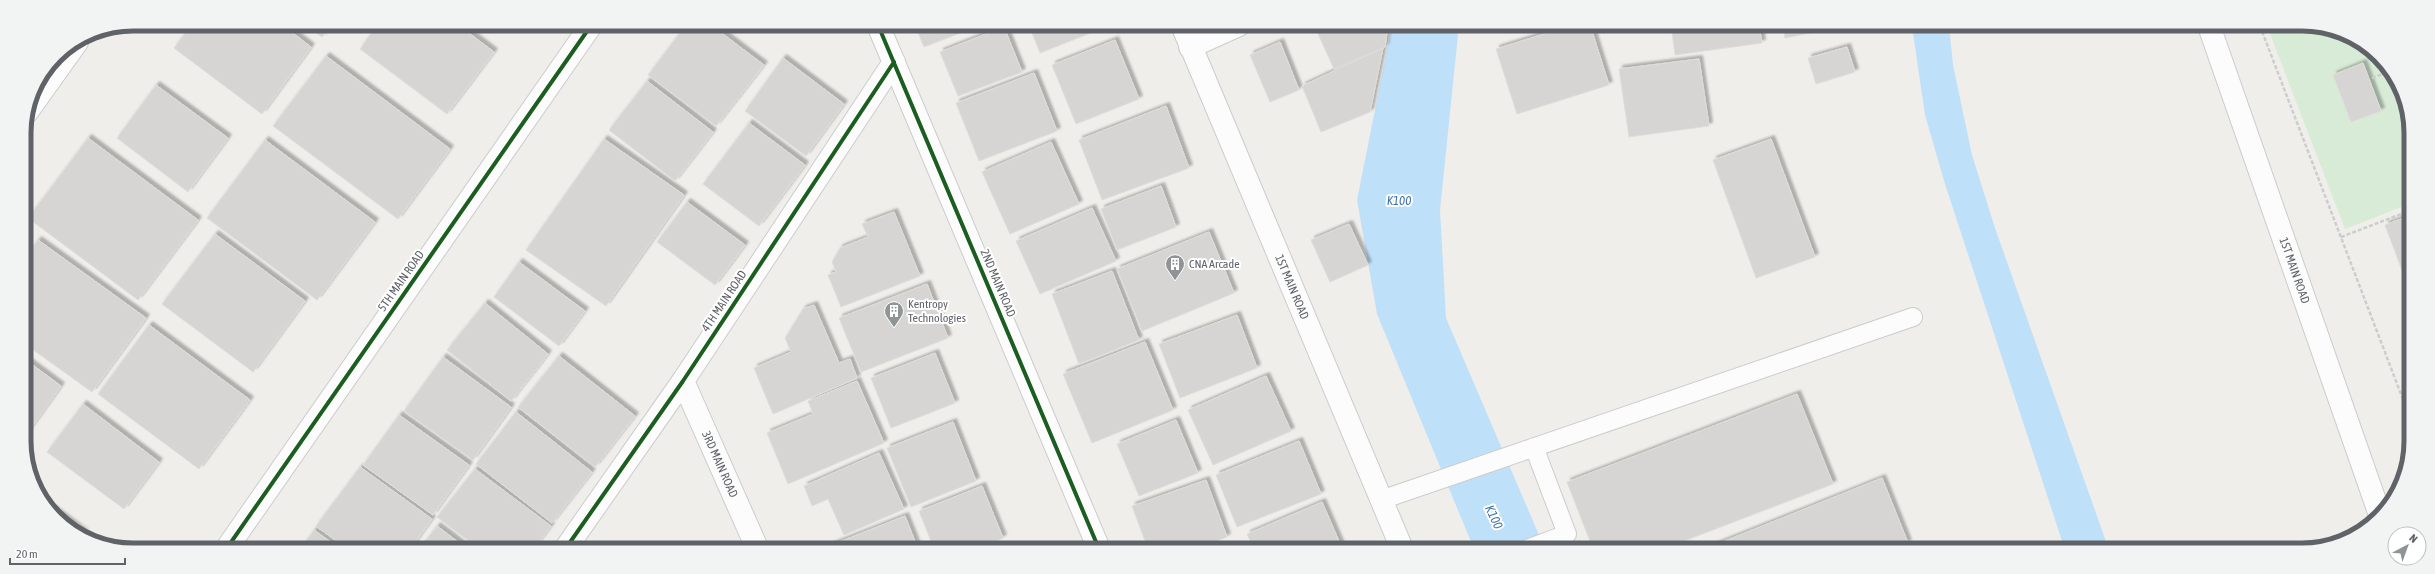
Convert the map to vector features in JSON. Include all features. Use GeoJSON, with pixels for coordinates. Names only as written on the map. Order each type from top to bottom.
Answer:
{"type":"FeatureCollection","features":[{"type":"Feature","properties":{"kind":"street","name":"5TH MAIN ROAD"},"geometry":{"type":"LineString","coordinates":[[230,543],[587,31]]}},
{"type":"Feature","properties":{"kind":"street","name":"2ND MAIN ROAD"},"geometry":{"type":"LineString","coordinates":[[881,31],[1096,543]]}},
{"type":"Feature","properties":{"kind":"street","name":"1ST MAIN ROAD"},"geometry":{"type":"LineString","coordinates":[[1184,31],[1399,543]]}},
{"type":"Feature","properties":{"kind":"street"},"geometry":{"type":"LineString","coordinates":[[1190,47],[1226,31]]}},
{"type":"Feature","properties":{"kind":"street","name":"1ST MAIN ROAD"},"geometry":{"type":"LineString","coordinates":[[2211,31],[2378,509]]}},
{"type":"Feature","properties":{"kind":"street"},"geometry":{"type":"LineString","coordinates":[[37,99],[68,54]]}},
{"type":"Feature","properties":{"kind":"street","name":"4TH MAIN ROAD"},"geometry":{"type":"LineString","coordinates":[[570,543],[683,381],[894,62]]}},
{"type":"Feature","properties":{"kind":"street","name":"3RD MAIN ROAD"},"geometry":{"type":"LineString","coordinates":[[683,381],[755,543]]}},
{"type":"Feature","properties":{"kind":"lane"},"geometry":{"type":"LineString","coordinates":[[1381,500],[1435,480],[1913,317]]}},
{"type":"Feature","properties":{"kind":"lane"},"geometry":{"type":"LineString","coordinates":[[1534,447],[1567,534],[1542,543]]}},
{"type":"Feature","properties":{"kind":"path"},"geometry":{"type":"LineString","coordinates":[[2262,31],[2404,402]]}},
{"type":"Feature","properties":{"kind":"path"},"geometry":{"type":"LineString","coordinates":[[2372,78],[2384,73]]}},
{"type":"Feature","properties":{"kind":"path"},"geometry":{"type":"LineString","coordinates":[[2341,237],[2404,213]]}},
{"type":"Feature","properties":{"kind":"green space"},"geometry":{"type":"Polygon","coordinates":[[[2269,31],[2315,32],[2335,36],[2347,42],[2364,52],[2379,66],[2387,77],[2399,100],[2404,127],[2404,206],[2345,229],[2269,31]]]}},
{"type":"Feature","properties":{"kind":"water","name":"K100"},"geometry":{"type":"Polygon","coordinates":[[[1391,31],[1458,31],[1440,210],[1446,318],[1542,543],[1472,543],[1377,314],[1357,200],[1391,31]]]}},
{"type":"Feature","properties":{"kind":"water"},"geometry":{"type":"Polygon","coordinates":[[[1913,31],[1950,31],[1953,65],[1972,155],[1995,228],[2107,543],[2063,543],[1945,184],[1925,115],[1913,31]]]}},
{"type":"Feature","properties":{"kind":"building"},"geometry":{"type":"Polygon","coordinates":[[[187,31],[290,31],[311,47],[262,114],[174,48],[187,31]]]}},
{"type":"Feature","properties":{"kind":"building"},"geometry":{"type":"Polygon","coordinates":[[[314,31],[327,31],[322,37],[314,31]]]}},
{"type":"Feature","properties":{"kind":"building"},"geometry":{"type":"Polygon","coordinates":[[[373,31],[466,31],[494,52],[447,114],[360,49],[373,31]]]}},
{"type":"Feature","properties":{"kind":"building"},"geometry":{"type":"Polygon","coordinates":[[[681,31],[719,31],[764,65],[716,126],[648,75],[681,31]]]}},
{"type":"Feature","properties":{"kind":"building"},"geometry":{"type":"Polygon","coordinates":[[[917,31],[965,31],[924,47],[917,31]]]}},
{"type":"Feature","properties":{"kind":"building"},"geometry":{"type":"Polygon","coordinates":[[[994,31],[1006,31],[1022,72],[958,96],[940,52],[994,31]]]}},
{"type":"Feature","properties":{"kind":"building"},"geometry":{"type":"Polygon","coordinates":[[[1031,31],[1095,31],[1040,53],[1031,31]]]}},
{"type":"Feature","properties":{"kind":"building"},"geometry":{"type":"Polygon","coordinates":[[[1317,31],[1387,31],[1385,47],[1334,69],[1317,31]]]}},
{"type":"Feature","properties":{"kind":"building"},"geometry":{"type":"Polygon","coordinates":[[[1554,31],[1592,31],[1609,85],[1517,114],[1496,49],[1554,31]]]}},
{"type":"Feature","properties":{"kind":"building"},"geometry":{"type":"Polygon","coordinates":[[[1672,31],[1760,31],[1762,43],[1675,55],[1672,31]]]}},
{"type":"Feature","properties":{"kind":"building"},"geometry":{"type":"Polygon","coordinates":[[[1784,31],[1821,31],[1785,38],[1784,31]]]}},
{"type":"Feature","properties":{"kind":"building"},"geometry":{"type":"Polygon","coordinates":[[[1115,40],[1139,99],[1076,124],[1052,65],[1115,40]]]}},
{"type":"Feature","properties":{"kind":"building"},"geometry":{"type":"Polygon","coordinates":[[[1280,42],[1299,90],[1270,102],[1250,55],[1280,42]]]}},
{"type":"Feature","properties":{"kind":"building"},"geometry":{"type":"Polygon","coordinates":[[[1847,47],[1855,72],[1816,84],[1808,58],[1847,47]]]}},
{"type":"Feature","properties":{"kind":"building"},"geometry":{"type":"Polygon","coordinates":[[[1383,48],[1370,112],[1321,132],[1302,86],[1383,48]]]}},
{"type":"Feature","properties":{"kind":"building"},"geometry":{"type":"Polygon","coordinates":[[[326,56],[450,149],[398,219],[273,126],[326,56]]]}},
{"type":"Feature","properties":{"kind":"building"},"geometry":{"type":"Polygon","coordinates":[[[783,58],[844,104],[806,156],[745,111],[783,58]]]}},
{"type":"Feature","properties":{"kind":"building"},"geometry":{"type":"Polygon","coordinates":[[[1699,59],[1709,126],[1629,137],[1619,69],[1699,59]]]}},
{"type":"Feature","properties":{"kind":"building"},"geometry":{"type":"Polygon","coordinates":[[[2363,63],[2381,111],[2351,122],[2333,75],[2363,63]]]}},
{"type":"Feature","properties":{"kind":"building"},"geometry":{"type":"Polygon","coordinates":[[[1034,73],[1057,131],[979,161],[956,103],[1034,73]]]}},
{"type":"Feature","properties":{"kind":"building"},"geometry":{"type":"Polygon","coordinates":[[[647,81],[713,132],[675,181],[609,130],[647,81]]]}},
{"type":"Feature","properties":{"kind":"building"},"geometry":{"type":"Polygon","coordinates":[[[156,85],[228,138],[188,192],[117,138],[156,85]]]}},
{"type":"Feature","properties":{"kind":"building"},"geometry":{"type":"Polygon","coordinates":[[[1166,106],[1189,168],[1102,200],[1079,140],[1166,106]]]}},
{"type":"Feature","properties":{"kind":"building"},"geometry":{"type":"Polygon","coordinates":[[[749,123],[805,165],[759,226],[703,184],[749,123]]]}},
{"type":"Feature","properties":{"kind":"building"},"geometry":{"type":"Polygon","coordinates":[[[88,138],[198,220],[138,300],[31,220],[31,214],[88,138]]]}},
{"type":"Feature","properties":{"kind":"building"},"geometry":{"type":"Polygon","coordinates":[[[604,139],[684,195],[606,306],[526,250],[604,139]]]}},
{"type":"Feature","properties":{"kind":"building"},"geometry":{"type":"Polygon","coordinates":[[[1771,139],[1815,257],[1756,278],[1713,160],[1771,139]]]}},
{"type":"Feature","properties":{"kind":"building"},"geometry":{"type":"Polygon","coordinates":[[[265,140],[375,222],[317,300],[207,218],[265,140]]]}},
{"type":"Feature","properties":{"kind":"building"},"geometry":{"type":"Polygon","coordinates":[[[1051,142],[1079,204],[1010,234],[982,172],[1051,142]]]}},
{"type":"Feature","properties":{"kind":"building"},"geometry":{"type":"Polygon","coordinates":[[[1161,186],[1176,227],[1117,250],[1101,209],[1161,186]]]}},
{"type":"Feature","properties":{"kind":"building"},"geometry":{"type":"Polygon","coordinates":[[[687,202],[745,245],[715,285],[657,242],[687,202]]]}},
{"type":"Feature","properties":{"kind":"building"},"geometry":{"type":"Polygon","coordinates":[[[1092,208],[1116,261],[1040,294],[1016,241],[1092,208]]]}},
{"type":"Feature","properties":{"kind":"building"},"geometry":{"type":"Polygon","coordinates":[[[894,212],[920,276],[841,307],[828,275],[836,272],[832,262],[840,248],[868,237],[862,224],[894,212]]]}},
{"type":"Feature","properties":{"kind":"building"},"geometry":{"type":"Polygon","coordinates":[[[2404,218],[2404,276],[2385,225],[2404,218]]]}},
{"type":"Feature","properties":{"kind":"building"},"geometry":{"type":"Polygon","coordinates":[[[1349,224],[1368,265],[1330,282],[1311,240],[1349,224]]]}},
{"type":"Feature","properties":{"kind":"building","name":"CNA Arcade"},"geometry":{"type":"Polygon","coordinates":[[[1209,232],[1234,293],[1142,331],[1117,269],[1209,232]]]}},
{"type":"Feature","properties":{"kind":"building"},"geometry":{"type":"Polygon","coordinates":[[[215,234],[305,301],[253,372],[162,304],[215,234]]]}},
{"type":"Feature","properties":{"kind":"building"},"geometry":{"type":"Polygon","coordinates":[[[38,240],[146,318],[92,392],[31,348],[31,249],[38,240]]]}},
{"type":"Feature","properties":{"kind":"building"},"geometry":{"type":"Polygon","coordinates":[[[519,262],[585,311],[559,346],[494,297],[519,262]]]}},
{"type":"Feature","properties":{"kind":"building"},"geometry":{"type":"Polygon","coordinates":[[[1112,271],[1139,340],[1079,364],[1052,294],[1112,271]]]}},
{"type":"Feature","properties":{"kind":"building","name":"Kentropy Technologies"},"geometry":{"type":"Polygon","coordinates":[[[927,284],[948,338],[861,372],[839,318],[927,284]]]}},
{"type":"Feature","properties":{"kind":"building"},"geometry":{"type":"Polygon","coordinates":[[[485,303],[548,354],[511,401],[447,350],[485,303]]]}},
{"type":"Feature","properties":{"kind":"building"},"geometry":{"type":"Polygon","coordinates":[[[814,305],[839,363],[850,359],[857,378],[773,414],[754,368],[791,352],[785,338],[803,309],[814,305]]]}},
{"type":"Feature","properties":{"kind":"building"},"geometry":{"type":"Polygon","coordinates":[[[1237,315],[1257,368],[1180,398],[1159,344],[1237,315]]]}},
{"type":"Feature","properties":{"kind":"building"},"geometry":{"type":"Polygon","coordinates":[[[149,325],[250,400],[199,469],[98,394],[149,325]]]}},
{"type":"Feature","properties":{"kind":"building"},"geometry":{"type":"Polygon","coordinates":[[[1145,342],[1173,410],[1092,443],[1063,374],[1145,342]]]}},
{"type":"Feature","properties":{"kind":"building"},"geometry":{"type":"Polygon","coordinates":[[[935,353],[955,403],[891,428],[871,378],[935,353]]]}},
{"type":"Feature","properties":{"kind":"building"},"geometry":{"type":"Polygon","coordinates":[[[559,356],[635,416],[595,467],[518,407],[559,356]]]}},
{"type":"Feature","properties":{"kind":"building"},"geometry":{"type":"Polygon","coordinates":[[[443,357],[511,407],[473,460],[404,411],[443,357]]]}},
{"type":"Feature","properties":{"kind":"building"},"geometry":{"type":"Polygon","coordinates":[[[31,364],[61,386],[31,428],[31,364]]]}},
{"type":"Feature","properties":{"kind":"building"},"geometry":{"type":"Polygon","coordinates":[[[1266,376],[1291,431],[1213,465],[1188,410],[1266,376]]]}},
{"type":"Feature","properties":{"kind":"building"},"geometry":{"type":"Polygon","coordinates":[[[857,381],[884,443],[788,484],[767,433],[813,414],[808,401],[857,381]]]}},
{"type":"Feature","properties":{"kind":"building"},"geometry":{"type":"Polygon","coordinates":[[[1797,394],[1833,484],[1679,543],[1591,543],[1567,482],[1797,394]]]}},
{"type":"Feature","properties":{"kind":"building"},"geometry":{"type":"Polygon","coordinates":[[[83,404],[159,462],[124,509],[47,452],[83,404]]]}},
{"type":"Feature","properties":{"kind":"building"},"geometry":{"type":"Polygon","coordinates":[[[516,412],[592,472],[552,523],[476,464],[516,412]]]}},
{"type":"Feature","properties":{"kind":"building"},"geometry":{"type":"Polygon","coordinates":[[[399,415],[469,465],[433,515],[363,465],[399,415]]]}},
{"type":"Feature","properties":{"kind":"building"},"geometry":{"type":"Polygon","coordinates":[[[1176,420],[1198,473],[1139,496],[1117,444],[1176,420]]]}},
{"type":"Feature","properties":{"kind":"building"},"geometry":{"type":"Polygon","coordinates":[[[953,422],[976,481],[911,507],[887,448],[953,422]]]}},
{"type":"Feature","properties":{"kind":"building"},"geometry":{"type":"Polygon","coordinates":[[[1299,441],[1321,494],[1237,527],[1216,475],[1299,441]]]}},
{"type":"Feature","properties":{"kind":"building"},"geometry":{"type":"Polygon","coordinates":[[[879,453],[904,509],[844,535],[828,499],[812,506],[804,486],[879,453]]]}},
{"type":"Feature","properties":{"kind":"building"},"geometry":{"type":"Polygon","coordinates":[[[360,467],[432,519],[415,543],[339,543],[316,526],[360,467]]]}},
{"type":"Feature","properties":{"kind":"building"},"geometry":{"type":"Polygon","coordinates":[[[475,469],[551,526],[538,543],[471,543],[437,517],[475,469]]]}},
{"type":"Feature","properties":{"kind":"building"},"geometry":{"type":"Polygon","coordinates":[[[1882,478],[1908,543],[1720,543],[1882,478]]]}},
{"type":"Feature","properties":{"kind":"building"},"geometry":{"type":"Polygon","coordinates":[[[1206,480],[1227,537],[1210,543],[1146,543],[1132,506],[1206,480]]]}},
{"type":"Feature","properties":{"kind":"building"},"geometry":{"type":"Polygon","coordinates":[[[982,486],[1003,538],[992,543],[932,543],[919,511],[982,486]]]}},
{"type":"Feature","properties":{"kind":"building"},"geometry":{"type":"Polygon","coordinates":[[[1322,502],[1340,543],[1251,543],[1247,534],[1322,502]]]}},
{"type":"Feature","properties":{"kind":"building"},"geometry":{"type":"Polygon","coordinates":[[[905,516],[916,543],[837,543],[905,516]]]}},
{"type":"Feature","properties":{"kind":"building"},"geometry":{"type":"Polygon","coordinates":[[[437,526],[459,543],[424,543],[437,526]]]}},
{"type":"Feature","properties":{"kind":"building"},"geometry":{"type":"Polygon","coordinates":[[[314,530],[332,543],[305,543],[314,530]]]}},
{"type":"Feature","properties":{"kind":"cycle path"},"geometry":{"type":"LineString","coordinates":[[230,543],[587,31]]}},
{"type":"Feature","properties":{"kind":"cycle path"},"geometry":{"type":"LineString","coordinates":[[881,31],[1096,543]]}},
{"type":"Feature","properties":{"kind":"cycle path"},"geometry":{"type":"LineString","coordinates":[[570,543],[683,381],[894,62]]}},
{"type":"Feature","properties":{"kind":"place","name":"CNA Arcade"},"geometry":{"type":"Point","coordinates":[1175,281]}},
{"type":"Feature","properties":{"kind":"place","name":"Kentropy Technologies"},"geometry":{"type":"Point","coordinates":[894,328]}}]}
